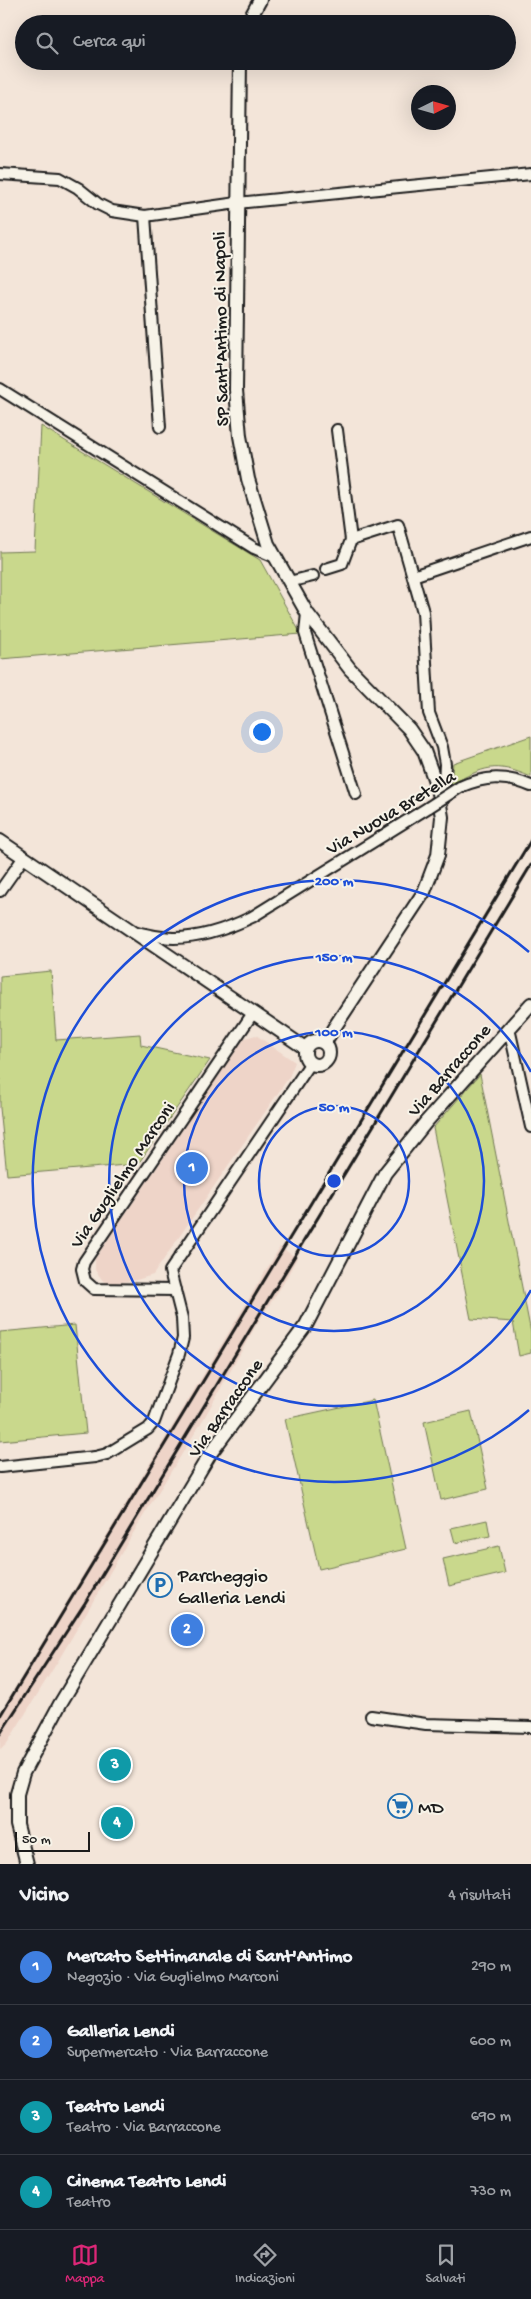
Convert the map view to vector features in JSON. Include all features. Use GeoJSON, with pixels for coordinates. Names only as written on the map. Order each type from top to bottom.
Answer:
{"type":"FeatureCollection","features":[{"type":"Feature","properties":{"kind":"street"},"geometry":{"type":"LineString","coordinates":[[248,15],[250,0]]}},
{"type":"Feature","properties":{"kind":"street"},"geometry":{"type":"LineString","coordinates":[[251,15],[260,0]]}},
{"type":"Feature","properties":{"kind":"street","name":"SP Sant'Antimo di Napoli"},"geometry":{"type":"LineString","coordinates":[[240,70],[236,203],[236,390],[240,436],[248,479],[268,544],[307,614],[350,669],[409,729],[424,751],[436,787],[442,817],[438,855],[424,892],[324,1043]]}},
{"type":"Feature","properties":{"kind":"street"},"geometry":{"type":"LineString","coordinates":[[0,174],[60,178],[78,188],[98,204],[112,211],[145,216],[236,203],[531,174]]}},
{"type":"Feature","properties":{"kind":"street"},"geometry":{"type":"LineString","coordinates":[[145,216],[160,427]]}},
{"type":"Feature","properties":{"kind":"street"},"geometry":{"type":"LineString","coordinates":[[0,389],[254,548],[275,557]]}},
{"type":"Feature","properties":{"kind":"street"},"geometry":{"type":"LineString","coordinates":[[326,569],[342,564],[351,540],[337,430]]}},
{"type":"Feature","properties":{"kind":"street"},"geometry":{"type":"LineString","coordinates":[[351,540],[398,525],[423,612],[430,713],[442,747],[445,764],[442,817]]}},
{"type":"Feature","properties":{"kind":"street"},"geometry":{"type":"LineString","coordinates":[[413,576],[531,536]]}},
{"type":"Feature","properties":{"kind":"street"},"geometry":{"type":"LineString","coordinates":[[289,582],[313,576]]}},
{"type":"Feature","properties":{"kind":"street"},"geometry":{"type":"LineString","coordinates":[[307,614],[305,633],[356,794]]}},
{"type":"Feature","properties":{"kind":"street","name":"Via Nuova Bretella"},"geometry":{"type":"LineString","coordinates":[[133,932],[173,938],[204,935],[234,926],[252,917],[460,787],[478,780],[498,777],[517,780],[531,786]]}},
{"type":"Feature","properties":{"kind":"street"},"geometry":{"type":"LineString","coordinates":[[0,841],[305,1048]]}},
{"type":"Feature","properties":{"kind":"street"},"geometry":{"type":"LineString","coordinates":[[0,891],[24,857]]}},
{"type":"Feature","properties":{"kind":"street","name":"Via Barraccone"},"geometry":{"type":"LineString","coordinates":[[27,1864],[17,1825],[17,1794],[23,1773],[60,1704],[210,1454],[306,1325],[385,1173],[426,1122],[531,1004]]}},
{"type":"Feature","properties":{"kind":"street","name":"Via Guglielmo Marconi"},"geometry":{"type":"LineString","coordinates":[[175,1290],[94,1289],[85,1281],[82,1269],[84,1262],[253,1013]]}},
{"type":"Feature","properties":{"kind":"street"},"geometry":{"type":"LineString","coordinates":[[509,1028],[531,1127]]}},
{"type":"Feature","properties":{"kind":"street"},"geometry":{"type":"LineString","coordinates":[[314,1041],[324,1043],[329,1052],[326,1061],[320,1065],[310,1064],[304,1055],[305,1048],[314,1041]]}},
{"type":"Feature","properties":{"kind":"street"},"geometry":{"type":"LineString","coordinates":[[0,1467],[95,1457],[107,1454],[148,1429],[154,1422],[179,1354],[182,1338],[182,1318],[170,1271],[310,1064]]}},
{"type":"Feature","properties":{"kind":"street"},"geometry":{"type":"LineString","coordinates":[[371,1716],[426,1724],[531,1727]]}},
{"type":"Feature","properties":{"kind":"shaded area"},"geometry":{"type":"Polygon","coordinates":[[[256,1035],[295,1062],[289,1077],[153,1275],[133,1281],[110,1283],[103,1281],[95,1270],[95,1259],[237,1049],[245,1038],[256,1035]]]}},
{"type":"Feature","properties":{"kind":"shaded area"},"geometry":{"type":"Polygon","coordinates":[[[280,1247],[297,1258],[283,1284],[255,1327],[203,1420],[139,1523],[58,1661],[6,1745],[0,1749],[0,1713],[280,1247]]]}},
{"type":"Feature","properties":{"kind":"green space"},"geometry":{"type":"Polygon","coordinates":[[[41,426],[260,560],[301,634],[0,659],[0,552],[35,551],[41,426]]]}},
{"type":"Feature","properties":{"kind":"green space"},"geometry":{"type":"Polygon","coordinates":[[[531,736],[531,777],[508,769],[490,768],[473,773],[451,784],[453,763],[531,736]]]}},
{"type":"Feature","properties":{"kind":"green space"},"geometry":{"type":"Polygon","coordinates":[[[51,971],[56,1040],[140,1034],[141,1045],[210,1060],[138,1164],[7,1175],[0,1108],[0,976],[51,971]]]}},
{"type":"Feature","properties":{"kind":"green space"},"geometry":{"type":"Polygon","coordinates":[[[480,1074],[531,1333],[531,1353],[519,1356],[513,1322],[471,1319],[433,1128],[480,1074]]]}},
{"type":"Feature","properties":{"kind":"green space"},"geometry":{"type":"Polygon","coordinates":[[[75,1325],[86,1433],[0,1441],[0,1332],[75,1325]]]}},
{"type":"Feature","properties":{"kind":"green space"},"geometry":{"type":"Polygon","coordinates":[[[373,1400],[406,1549],[319,1569],[285,1419],[373,1400]]]}},
{"type":"Feature","properties":{"kind":"green space"},"geometry":{"type":"Polygon","coordinates":[[[471,1411],[488,1489],[441,1500],[424,1422],[471,1411]]]}},
{"type":"Feature","properties":{"kind":"green space"},"geometry":{"type":"Polygon","coordinates":[[[487,1520],[490,1536],[455,1543],[451,1528],[487,1520]]]}},
{"type":"Feature","properties":{"kind":"green space"},"geometry":{"type":"Polygon","coordinates":[[[499,1546],[505,1573],[449,1586],[443,1559],[499,1546]]]}},
{"type":"Feature","properties":{"kind":"railway"},"geometry":{"type":"LineString","coordinates":[[0,1716],[531,840]]}},
{"type":"Feature","properties":{"kind":"railway"},"geometry":{"type":"LineString","coordinates":[[0,1734],[85,1603],[531,865]]}},
{"type":"Feature","properties":{"kind":"place","name":"Mercato Settimanale di Sant'Antimo"},"geometry":{"type":"Point","coordinates":[192,1168]}},
{"type":"Feature","properties":{"kind":"place","name":"Parcheggio Galleria Lendi"},"geometry":{"type":"Point","coordinates":[160,1585]}},
{"type":"Feature","properties":{"kind":"place","name":"Galleria Lendi"},"geometry":{"type":"Point","coordinates":[187,1630]}},
{"type":"Feature","properties":{"kind":"place","name":"Teatro Lendi"},"geometry":{"type":"Point","coordinates":[115,1765]}},
{"type":"Feature","properties":{"kind":"place","name":"MD"},"geometry":{"type":"Point","coordinates":[400,1806]}},
{"type":"Feature","properties":{"kind":"place","name":"Cinema Teatro Lendi"},"geometry":{"type":"Point","coordinates":[117,1823]}}]}
